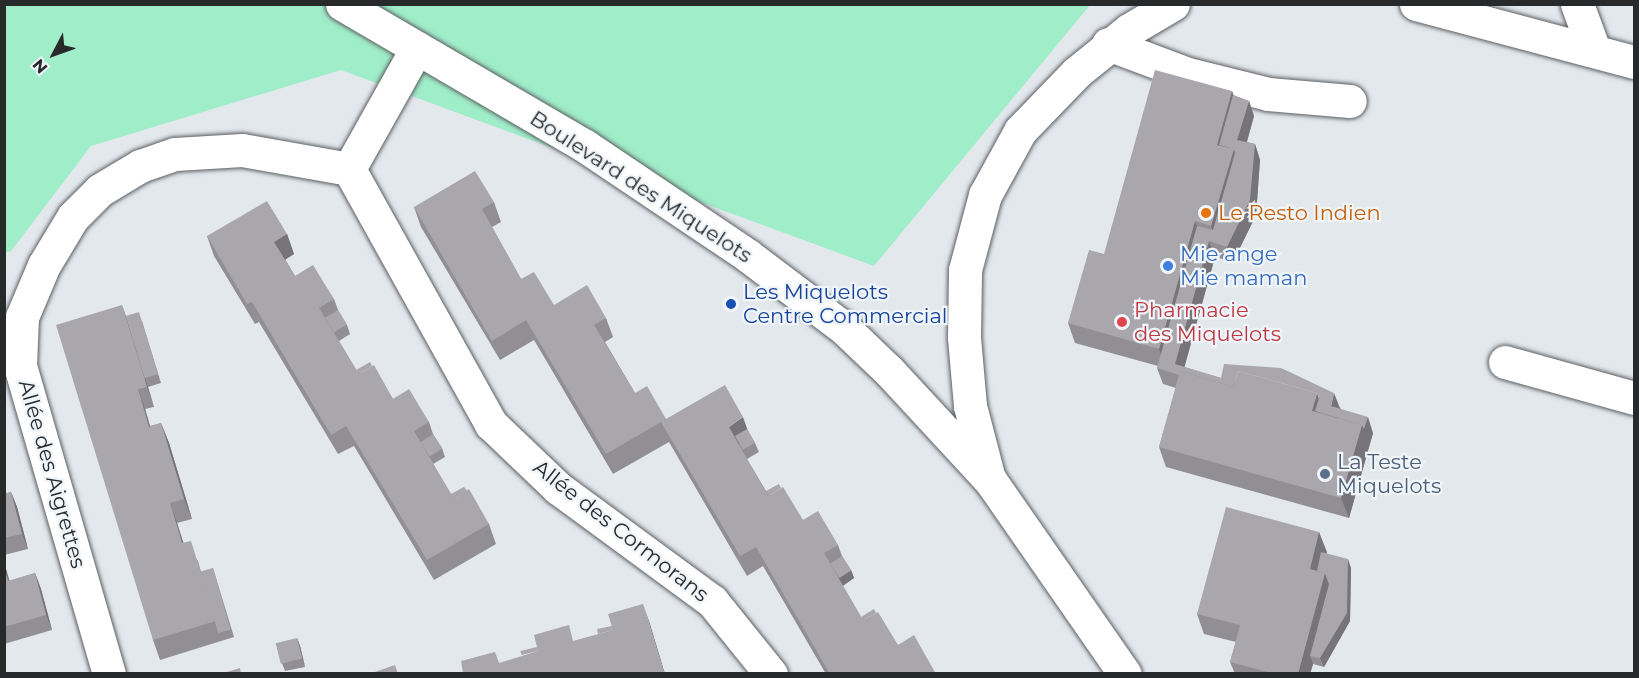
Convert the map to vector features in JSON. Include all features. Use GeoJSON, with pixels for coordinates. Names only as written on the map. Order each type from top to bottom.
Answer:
{"type":"FeatureCollection","features":[{"type":"Feature","properties":{"kind":"main road","name":"Boulevard des Miquelots"},"geometry":{"type":"LineString","coordinates":[[342,4],[585,146],[764,268],[844,328],[882,364],[990,480],[1125,674]]}},
{"type":"Feature","properties":{"kind":"main road","name":"Boulevard des Miquelots"},"geometry":{"type":"LineString","coordinates":[[990,480],[970,406],[964,337],[965,270],[985,195],[1020,131],[1108,44],[1173,4]]}},
{"type":"Feature","properties":{"kind":"main road"},"geometry":{"type":"LineString","coordinates":[[1416,4],[1462,9],[1635,62]]}},
{"type":"Feature","properties":{"kind":"main road"},"geometry":{"type":"LineString","coordinates":[[1577,4],[1594,50]]}},
{"type":"Feature","properties":{"kind":"main road"},"geometry":{"type":"LineString","coordinates":[[1108,44],[1188,74],[1268,94],[1350,101]]}},
{"type":"Feature","properties":{"kind":"main road"},"geometry":{"type":"LineString","coordinates":[[349,169],[417,48]]}},
{"type":"Feature","properties":{"kind":"main road","name":"Allée des Aigrettes"},"geometry":{"type":"LineString","coordinates":[[109,674],[20,366],[22,317],[44,265],[73,217],[100,190],[140,166],[175,154],[242,150],[349,169]]}},
{"type":"Feature","properties":{"kind":"main road","name":"Allée des Cormorans"},"geometry":{"type":"LineString","coordinates":[[349,169],[491,424],[558,488],[712,602],[766,672]]}},
{"type":"Feature","properties":{"kind":"main road"},"geometry":{"type":"LineString","coordinates":[[1505,362],[1635,398]]}},
{"type":"Feature","properties":{"kind":"green space"},"geometry":{"type":"Polygon","coordinates":[[[5,5],[1090,5],[874,266],[341,70],[91,146],[11,251],[5,253],[5,5]]]}},
{"type":"Feature","properties":{"kind":"building"},"geometry":{"type":"Polygon","coordinates":[[[1155,70],[1232,91],[1217,145],[1234,149],[1211,226],[1195,221],[1159,349],[1068,323],[1089,250],[1104,254],[1155,70]]]}},
{"type":"Feature","properties":{"kind":"building"},"geometry":{"type":"Polygon","coordinates":[[[1233,95],[1249,101],[1237,140],[1255,144],[1250,200],[1227,247],[1209,241],[1175,364],[1221,378],[1224,364],[1281,368],[1334,393],[1331,406],[1368,417],[1364,429],[1362,425],[1315,411],[1319,398],[1317,393],[1238,371],[1233,387],[1180,371],[1179,375],[1157,368],[1197,226],[1213,230],[1235,153],[1234,149],[1219,145],[1233,95]]]}},
{"type":"Feature","properties":{"kind":"building"},"geometry":{"type":"Polygon","coordinates":[[[475,171],[494,202],[482,209],[521,279],[534,272],[554,305],[587,285],[606,318],[594,325],[635,393],[647,386],[666,419],[725,385],[743,417],[729,427],[768,496],[783,487],[803,520],[818,511],[838,545],[824,553],[863,620],[878,612],[898,645],[914,635],[936,674],[851,674],[850,672],[830,674],[756,547],[740,556],[661,422],[606,454],[526,320],[492,341],[414,207],[475,171]]]}},
{"type":"Feature","properties":{"kind":"building"},"geometry":{"type":"Polygon","coordinates":[[[267,201],[287,234],[274,242],[295,276],[313,265],[334,299],[319,308],[359,374],[374,365],[393,399],[409,389],[429,422],[414,431],[454,499],[469,489],[489,524],[427,560],[346,426],[331,435],[252,302],[247,304],[207,236],[267,201]]]}},
{"type":"Feature","properties":{"kind":"building"},"geometry":{"type":"Polygon","coordinates":[[[122,305],[147,387],[138,389],[149,427],[161,423],[184,499],[170,503],[182,543],[191,541],[216,621],[153,640],[56,325],[122,305]]]}},
{"type":"Feature","properties":{"kind":"building"},"geometry":{"type":"Polygon","coordinates":[[[338,310],[347,325],[334,332],[325,318],[338,310]]]}},
{"type":"Feature","properties":{"kind":"building"},"geometry":{"type":"Polygon","coordinates":[[[139,312],[158,374],[145,378],[126,316],[139,312]]]}},
{"type":"Feature","properties":{"kind":"building"},"geometry":{"type":"Polygon","coordinates":[[[370,362],[372,366],[359,374],[356,370],[370,362]]]}},
{"type":"Feature","properties":{"kind":"building"},"geometry":{"type":"Polygon","coordinates":[[[1180,371],[1233,387],[1238,371],[1317,393],[1312,411],[1362,425],[1341,498],[1159,447],[1180,371]]]}},
{"type":"Feature","properties":{"kind":"building"},"geometry":{"type":"Polygon","coordinates":[[[747,429],[755,443],[743,450],[735,436],[747,429]]]}},
{"type":"Feature","properties":{"kind":"building"},"geometry":{"type":"Polygon","coordinates":[[[433,434],[442,448],[430,456],[420,442],[433,434]]]}},
{"type":"Feature","properties":{"kind":"building"},"geometry":{"type":"Polygon","coordinates":[[[779,484],[781,488],[768,496],[766,491],[779,484]]]}},
{"type":"Feature","properties":{"kind":"building"},"geometry":{"type":"Polygon","coordinates":[[[464,487],[467,491],[454,499],[451,494],[464,487]]]}},
{"type":"Feature","properties":{"kind":"building"},"geometry":{"type":"Polygon","coordinates":[[[11,492],[22,534],[4,538],[4,494],[11,492]]]}},
{"type":"Feature","properties":{"kind":"building"},"geometry":{"type":"Polygon","coordinates":[[[1226,507],[1319,532],[1310,569],[1325,573],[1298,674],[1275,674],[1230,662],[1240,625],[1197,614],[1226,507]]]}},
{"type":"Feature","properties":{"kind":"building"},"geometry":{"type":"Polygon","coordinates":[[[1321,552],[1348,559],[1347,613],[1320,658],[1310,656],[1329,584],[1325,573],[1317,571],[1321,552]]]}},
{"type":"Feature","properties":{"kind":"building"},"geometry":{"type":"Polygon","coordinates":[[[842,556],[851,570],[840,578],[830,564],[842,556]]]}},
{"type":"Feature","properties":{"kind":"building"},"geometry":{"type":"Polygon","coordinates":[[[4,568],[8,581],[35,573],[46,615],[4,627],[4,568]]]}},
{"type":"Feature","properties":{"kind":"building"},"geometry":{"type":"Polygon","coordinates":[[[213,568],[231,630],[218,633],[201,572],[213,568]]]}},
{"type":"Feature","properties":{"kind":"building"},"geometry":{"type":"Polygon","coordinates":[[[643,604],[664,673],[462,674],[461,661],[495,652],[499,663],[538,651],[534,635],[569,625],[573,641],[613,630],[608,614],[643,604]]]}},
{"type":"Feature","properties":{"kind":"building"},"geometry":{"type":"Polygon","coordinates":[[[874,609],[876,613],[863,620],[861,617],[874,609]]]}},
{"type":"Feature","properties":{"kind":"building"},"geometry":{"type":"Polygon","coordinates":[[[612,626],[613,630],[598,634],[597,629],[612,626]]]}},
{"type":"Feature","properties":{"kind":"building"},"geometry":{"type":"Polygon","coordinates":[[[297,638],[302,658],[281,664],[276,643],[297,638]]]}},
{"type":"Feature","properties":{"kind":"building"},"geometry":{"type":"Polygon","coordinates":[[[537,647],[538,651],[521,655],[521,651],[537,647]]]}},
{"type":"Feature","properties":{"kind":"building"},"geometry":{"type":"Polygon","coordinates":[[[395,665],[398,674],[372,674],[372,673],[395,665]]]}},
{"type":"Feature","properties":{"kind":"building"},"geometry":{"type":"Polygon","coordinates":[[[240,668],[241,674],[220,674],[240,668]]]}},
{"type":"Feature","properties":{"kind":"place","name":"Le Resto Indien"},"geometry":{"type":"Point","coordinates":[1206,213]}},
{"type":"Feature","properties":{"kind":"place","name":"Mie ange Mie maman"},"geometry":{"type":"Point","coordinates":[1168,266]}},
{"type":"Feature","properties":{"kind":"place","name":"Les Miquelots Centre Commercial"},"geometry":{"type":"Point","coordinates":[731,304]}},
{"type":"Feature","properties":{"kind":"place","name":"Pharmacie des Miquelots"},"geometry":{"type":"Point","coordinates":[1122,322]}},
{"type":"Feature","properties":{"kind":"place","name":"La Teste Miquelots"},"geometry":{"type":"Point","coordinates":[1325,474]}}]}
